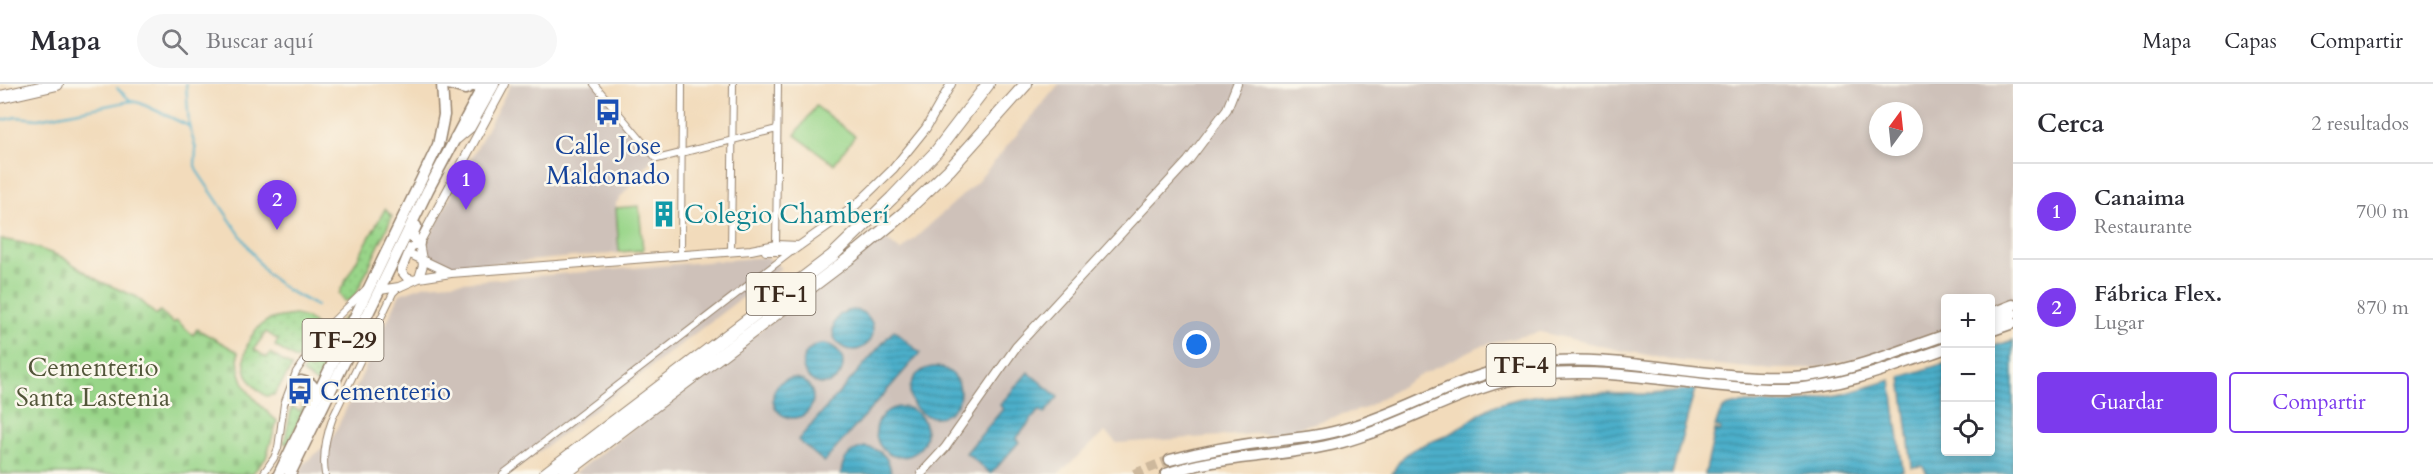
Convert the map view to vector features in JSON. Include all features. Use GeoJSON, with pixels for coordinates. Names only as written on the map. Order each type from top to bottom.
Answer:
{"type":"FeatureCollection","features":[{"type":"Feature","properties":{"kind":"highway"},"geometry":{"type":"LineString","coordinates":[[0,97],[57,84]]}},
{"type":"Feature","properties":{"kind":"highway"},"geometry":{"type":"LineString","coordinates":[[456,138],[469,127],[493,84]]}},
{"type":"Feature","properties":{"kind":"highway","name":"TF-1"},"geometry":{"type":"LineString","coordinates":[[545,474],[832,256],[936,152],[988,84]]}},
{"type":"Feature","properties":{"kind":"highway","name":"TF-1"},"geometry":{"type":"LineString","coordinates":[[564,474],[851,257],[903,214],[949,170],[1026,84]]}},
{"type":"Feature","properties":{"kind":"main road","name":"TF-29"},"geometry":{"type":"LineString","coordinates":[[279,474],[438,145],[444,115],[442,84]]}},
{"type":"Feature","properties":{"kind":"main road","name":"TF-29"},"geometry":{"type":"LineString","coordinates":[[447,84],[465,89],[477,84]]}},
{"type":"Feature","properties":{"kind":"main road","name":"TF-29"},"geometry":{"type":"LineString","coordinates":[[456,138],[459,121],[477,84]]}},
{"type":"Feature","properties":{"kind":"main road","name":"TF-29"},"geometry":{"type":"LineString","coordinates":[[290,474],[428,190],[484,84]]}},
{"type":"Feature","properties":{"kind":"main road"},"geometry":{"type":"LineString","coordinates":[[418,243],[413,239],[412,234],[426,207],[428,190]]}},
{"type":"Feature","properties":{"kind":"main road"},"geometry":{"type":"LineString","coordinates":[[1995,312],[2013,305]]}},
{"type":"Feature","properties":{"kind":"main road"},"geometry":{"type":"LineString","coordinates":[[1995,319],[2013,314]]}},
{"type":"Feature","properties":{"kind":"main road"},"geometry":{"type":"LineString","coordinates":[[1995,329],[2013,323]]}},
{"type":"Feature","properties":{"kind":"main road","name":"TF-4"},"geometry":{"type":"LineString","coordinates":[[1170,460],[1216,449],[1348,428],[1475,376],[1531,363],[1603,361],[1792,377],[1832,372],[1873,361],[1941,337]]}},
{"type":"Feature","properties":{"kind":"main road","name":"TF-4"},"geometry":{"type":"LineString","coordinates":[[1166,474],[1196,464],[1317,447],[1356,438],[1480,387],[1529,376],[1574,373],[1609,374],[1770,389],[1822,386],[1844,382],[1941,350]]}},
{"type":"Feature","properties":{"kind":"main road"},"geometry":{"type":"LineString","coordinates":[[298,377],[311,384],[318,393]]}},
{"type":"Feature","properties":{"kind":"street"},"geometry":{"type":"LineString","coordinates":[[416,279],[407,278],[401,271],[408,253],[413,245],[418,243],[505,84]]}},
{"type":"Feature","properties":{"kind":"street"},"geometry":{"type":"LineString","coordinates":[[594,84],[657,159],[777,129]]}},
{"type":"Feature","properties":{"kind":"street"},"geometry":{"type":"LineString","coordinates":[[681,256],[682,84]]}},
{"type":"Feature","properties":{"kind":"street"},"geometry":{"type":"LineString","coordinates":[[731,252],[733,84]]}},
{"type":"Feature","properties":{"kind":"street"},"geometry":{"type":"LineString","coordinates":[[773,266],[778,84]]}},
{"type":"Feature","properties":{"kind":"street"},"geometry":{"type":"LineString","coordinates":[[503,474],[795,248],[854,207],[893,169],[926,128],[951,84]]}},
{"type":"Feature","properties":{"kind":"street"},"geometry":{"type":"LineString","coordinates":[[921,474],[945,448],[1016,347],[1188,161],[1227,109],[1237,84]]}},
{"type":"Feature","properties":{"kind":"street"},"geometry":{"type":"LineString","coordinates":[[416,279],[423,265],[418,243]]}},
{"type":"Feature","properties":{"kind":"street"},"geometry":{"type":"LineString","coordinates":[[380,290],[399,287],[416,279],[452,273],[795,248]]}},
{"type":"Feature","properties":{"kind":"street"},"geometry":{"type":"LineString","coordinates":[[408,253],[452,273]]}},
{"type":"Feature","properties":{"kind":"street"},"geometry":{"type":"LineString","coordinates":[[263,474],[274,458],[281,436],[283,419],[298,377],[326,328],[368,287]]}},
{"type":"Feature","properties":{"kind":"street"},"geometry":{"type":"LineString","coordinates":[[325,474],[324,454],[327,433],[333,417],[393,293],[399,287]]}},
{"type":"Feature","properties":{"kind":"shaded area"},"geometry":{"type":"Polygon","coordinates":[[[511,84],[595,84],[656,154],[616,203],[619,253],[446,268],[430,261],[426,243],[511,84]]]}},
{"type":"Feature","properties":{"kind":"shaded area"},"geometry":{"type":"Polygon","coordinates":[[[1059,84],[2013,84],[2013,299],[1995,303],[1995,294],[1941,294],[1941,330],[1872,355],[1828,366],[1802,369],[1757,369],[1681,361],[1540,332],[1480,346],[1417,377],[1363,409],[1282,432],[1117,443],[1105,432],[1058,474],[574,474],[882,236],[901,251],[977,182],[1059,84]]]}},
{"type":"Feature","properties":{"kind":"shaded area"},"geometry":{"type":"Polygon","coordinates":[[[766,257],[781,268],[510,474],[299,474],[304,464],[332,439],[400,294],[426,285],[766,257]]]}},
{"type":"Feature","properties":{"kind":"green space"},"geometry":{"type":"Polygon","coordinates":[[[816,106],[855,136],[834,164],[795,135],[816,106]]]}},
{"type":"Feature","properties":{"kind":"green space"},"geometry":{"type":"Polygon","coordinates":[[[639,206],[643,250],[619,252],[616,208],[639,206]]]}},
{"type":"Feature","properties":{"kind":"green space"},"geometry":{"type":"Polygon","coordinates":[[[385,209],[392,217],[357,292],[350,300],[344,301],[339,294],[342,287],[385,209]]]}},
{"type":"Feature","properties":{"kind":"green space","name":"Cementerio Santa Lastenia"},"geometry":{"type":"Polygon","coordinates":[[[0,239],[23,243],[62,257],[99,281],[137,297],[156,315],[160,311],[173,323],[177,321],[193,335],[197,329],[238,352],[240,374],[248,391],[277,421],[266,458],[252,474],[0,474],[0,239]]]}},
{"type":"Feature","properties":{"kind":"green space"},"geometry":{"type":"Polygon","coordinates":[[[295,315],[311,321],[317,329],[297,360],[275,346],[278,340],[266,332],[254,349],[267,358],[270,353],[292,367],[274,395],[266,396],[247,375],[245,360],[248,345],[255,331],[267,321],[295,315]]]}},
{"type":"Feature","properties":{"kind":"green space"},"geometry":{"type":"Polygon","coordinates":[[[348,316],[317,383],[302,372],[306,366],[312,370],[326,349],[321,345],[335,325],[348,316]]]}},
{"type":"Feature","properties":{"kind":"green space"},"geometry":{"type":"Polygon","coordinates":[[[302,388],[306,389],[309,398],[288,444],[284,443],[292,407],[300,411],[307,398],[298,393],[302,388]]]}},
{"type":"Feature","properties":{"kind":"water"},"geometry":{"type":"Polygon","coordinates":[[[853,310],[861,311],[867,316],[872,322],[872,338],[867,344],[861,349],[853,350],[845,349],[839,344],[834,338],[833,330],[834,322],[839,316],[845,311],[853,310]]]}},
{"type":"Feature","properties":{"kind":"water"},"geometry":{"type":"Polygon","coordinates":[[[894,330],[920,353],[824,462],[798,440],[894,330]]]}},
{"type":"Feature","properties":{"kind":"water"},"geometry":{"type":"Polygon","coordinates":[[[2013,340],[2013,474],[1927,474],[1923,466],[1912,467],[1901,377],[1941,364],[1941,456],[1995,456],[1995,346],[2013,340]]]}},
{"type":"Feature","properties":{"kind":"water"},"geometry":{"type":"Polygon","coordinates":[[[823,344],[831,345],[837,350],[842,356],[842,372],[837,378],[831,383],[823,384],[815,383],[809,378],[804,372],[803,364],[804,356],[809,350],[815,345],[823,344]]]}},
{"type":"Feature","properties":{"kind":"water"},"geometry":{"type":"Polygon","coordinates":[[[935,367],[953,374],[960,392],[953,410],[935,417],[917,410],[910,392],[917,374],[935,367]]]}},
{"type":"Feature","properties":{"kind":"water"},"geometry":{"type":"Polygon","coordinates":[[[1028,372],[1058,397],[1044,414],[1039,410],[1016,439],[1019,442],[991,474],[966,453],[1003,409],[1000,405],[1028,372]]]}},
{"type":"Feature","properties":{"kind":"water"},"geometry":{"type":"Polygon","coordinates":[[[793,378],[801,379],[807,384],[812,390],[812,406],[807,412],[801,417],[793,418],[785,417],[779,412],[774,406],[773,398],[774,390],[779,384],[785,379],[793,378]]]}},
{"type":"Feature","properties":{"kind":"water"},"geometry":{"type":"Polygon","coordinates":[[[1891,380],[1903,471],[1899,474],[1705,474],[1715,430],[1720,432],[1721,429],[1715,427],[1724,408],[1742,403],[1783,404],[1817,400],[1891,380]]]}},
{"type":"Feature","properties":{"kind":"water"},"geometry":{"type":"Polygon","coordinates":[[[1695,389],[1672,474],[1392,474],[1404,456],[1411,451],[1453,432],[1496,405],[1515,399],[1553,394],[1649,394],[1695,389]]]}},
{"type":"Feature","properties":{"kind":"water"},"geometry":{"type":"Polygon","coordinates":[[[901,407],[919,414],[926,432],[919,450],[901,457],[883,450],[876,432],[883,414],[901,407]]]}},
{"type":"Feature","properties":{"kind":"water"},"geometry":{"type":"Polygon","coordinates":[[[865,447],[884,455],[889,463],[891,474],[841,474],[848,456],[855,450],[865,447]]]}},
{"type":"Feature","properties":{"kind":"waterway"},"geometry":{"type":"LineString","coordinates":[[186,84],[189,126],[196,149],[197,171],[266,273],[287,290],[317,306]]}},
{"type":"Feature","properties":{"kind":"waterway"},"geometry":{"type":"LineString","coordinates":[[117,88],[130,100]]}},
{"type":"Feature","properties":{"kind":"waterway"},"geometry":{"type":"LineString","coordinates":[[0,121],[16,117],[38,119],[131,101],[189,126]]}},
{"type":"Feature","properties":{"kind":"tunnel"},"geometry":{"type":"LineString","coordinates":[[1134,474],[1170,460]]}},
{"type":"Feature","properties":{"kind":"place","name":"Calle Jose Maldonado"},"geometry":{"type":"Point","coordinates":[608,112]}},
{"type":"Feature","properties":{"kind":"place","name":"Canaima"},"geometry":{"type":"Point","coordinates":[466,210]}},
{"type":"Feature","properties":{"kind":"place","name":"Colegio Chamberí"},"geometry":{"type":"Point","coordinates":[664,214]}},
{"type":"Feature","properties":{"kind":"place","name":"Fábrica Flex."},"geometry":{"type":"Point","coordinates":[277,230]}},
{"type":"Feature","properties":{"kind":"place","name":"Cementerio"},"geometry":{"type":"Point","coordinates":[300,391]}}]}
